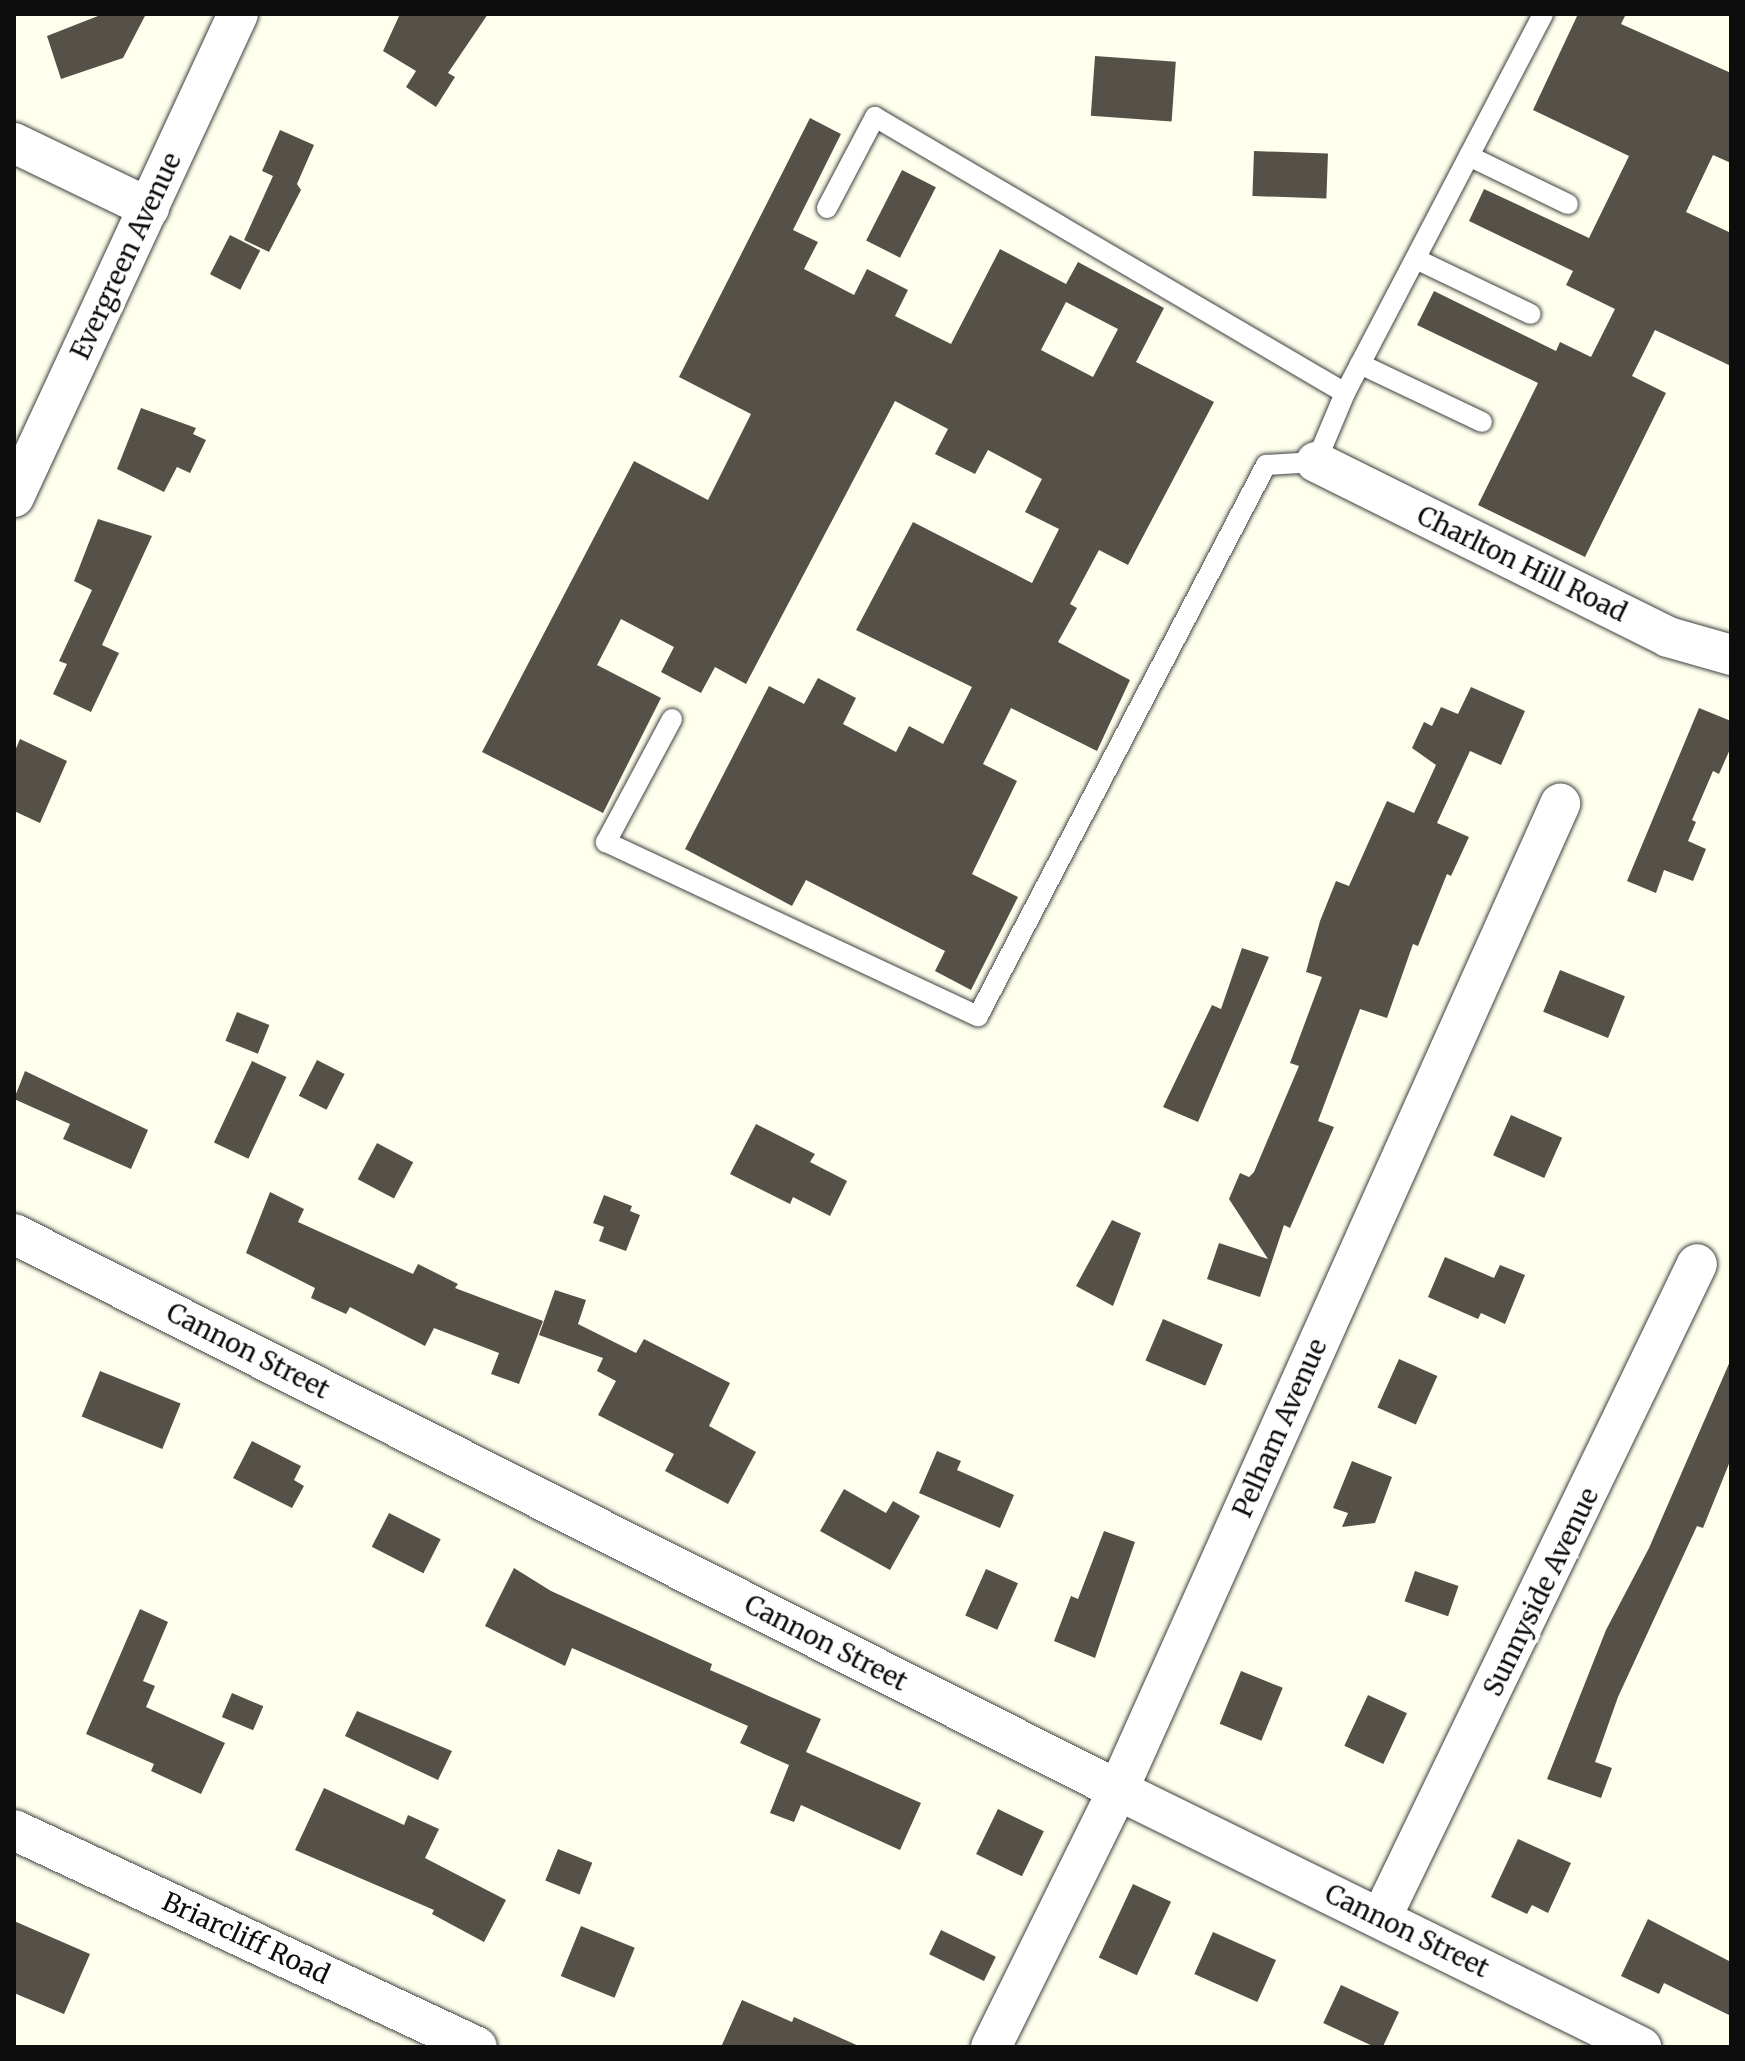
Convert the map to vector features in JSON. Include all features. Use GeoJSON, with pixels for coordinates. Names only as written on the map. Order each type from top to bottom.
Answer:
{"type":"FeatureCollection","features":[{"type":"Feature","properties":{"kind":"street","name":"Evergreen Avenue"},"geometry":{"type":"LineString","coordinates":[[14,497],[238,14]]}},
{"type":"Feature","properties":{"kind":"street"},"geometry":{"type":"LineString","coordinates":[[14,143],[149,208]]}},
{"type":"Feature","properties":{"kind":"street","name":"Charlton Hill Road"},"geometry":{"type":"LineString","coordinates":[[1316,462],[1668,637],[1731,655]]}},
{"type":"Feature","properties":{"kind":"street","name":"Pelham Avenue"},"geometry":{"type":"LineString","coordinates":[[991,2047],[1118,1790],[1560,804]]}},
{"type":"Feature","properties":{"kind":"street","name":"Cannon Street"},"geometry":{"type":"LineString","coordinates":[[14,1234],[1118,1790],[1641,2047]]}},
{"type":"Feature","properties":{"kind":"street","name":"Sunnyside Avenue"},"geometry":{"type":"LineString","coordinates":[[1381,1918],[1697,1264]]}},
{"type":"Feature","properties":{"kind":"street","name":"Briarcliff Road"},"geometry":{"type":"LineString","coordinates":[[14,1830],[421,2035],[477,2047]]}},
{"type":"Feature","properties":{"kind":"lane"},"geometry":{"type":"LineString","coordinates":[[672,719],[606,842],[978,1016],[1266,465],[1316,462],[1345,393],[1543,14]]}},
{"type":"Feature","properties":{"kind":"lane"},"geometry":{"type":"LineString","coordinates":[[827,208],[875,117],[1345,393]]}},
{"type":"Feature","properties":{"kind":"lane"},"geometry":{"type":"LineString","coordinates":[[1469,156],[1568,204]]}},
{"type":"Feature","properties":{"kind":"lane"},"geometry":{"type":"LineString","coordinates":[[1416,259],[1531,314]]}},
{"type":"Feature","properties":{"kind":"lane"},"geometry":{"type":"LineString","coordinates":[[1360,364],[1482,422]]}},
{"type":"Feature","properties":{"kind":"building"},"geometry":{"type":"Polygon","coordinates":[[[103,14],[146,14],[123,58],[61,79],[47,36],[103,14]]]}},
{"type":"Feature","properties":{"kind":"building"},"geometry":{"type":"Polygon","coordinates":[[[400,14],[488,14],[448,73],[455,77],[436,107],[406,87],[416,71],[383,51],[400,14]]]}},
{"type":"Feature","properties":{"kind":"building"},"geometry":{"type":"Polygon","coordinates":[[[1578,14],[1626,14],[1621,24],[1731,73],[1731,163],[1713,155],[1686,212],[1731,233],[1731,366],[1655,330],[1632,376],[1666,393],[1585,557],[1478,505],[1538,383],[1417,325],[1434,291],[1556,351],[1560,342],[1591,357],[1615,309],[1566,285],[1573,271],[1469,221],[1484,189],[1589,238],[1629,156],[1533,110],[1578,14]]]}},
{"type":"Feature","properties":{"kind":"building"},"geometry":{"type":"Polygon","coordinates":[[[1095,56],[1176,62],[1172,122],[1091,116],[1095,56]]]}},
{"type":"Feature","properties":{"kind":"building"},"geometry":{"type":"Polygon","coordinates":[[[810,118],[841,134],[793,230],[818,242],[804,269],[854,295],[867,269],[908,290],[895,316],[951,344],[1000,249],[1066,284],[1078,262],[1164,308],[1136,362],[1214,402],[1128,565],[1099,550],[1070,604],[1077,608],[1058,642],[1130,680],[1097,751],[1011,708],[983,764],[1017,781],[972,874],[1018,897],[971,990],[935,971],[945,951],[806,880],[792,906],[685,849],[769,686],[804,704],[818,678],[856,698],[843,724],[896,752],[909,726],[943,744],[972,687],[856,630],[913,522],[1032,583],[1059,529],[1025,512],[1042,479],[988,450],[975,474],[935,454],[948,429],[895,401],[746,684],[715,667],[701,693],[661,672],[674,647],[621,619],[597,665],[661,698],[603,813],[482,752],[634,461],[708,500],[751,414],[679,377],[810,118]],[[1066,302],[1041,350],[1093,377],[1118,329],[1066,302]]]}},
{"type":"Feature","properties":{"kind":"building"},"geometry":{"type":"Polygon","coordinates":[[[280,130],[314,145],[297,184],[301,190],[269,252],[244,240],[273,176],[262,171],[280,130]]]}},
{"type":"Feature","properties":{"kind":"building"},"geometry":{"type":"Polygon","coordinates":[[[1254,151],[1328,154],[1326,199],[1252,196],[1254,151]]]}},
{"type":"Feature","properties":{"kind":"building"},"geometry":{"type":"Polygon","coordinates":[[[902,170],[936,187],[900,258],[866,240],[902,170]]]}},
{"type":"Feature","properties":{"kind":"building"},"geometry":{"type":"Polygon","coordinates":[[[230,235],[260,250],[240,290],[210,274],[230,235]]]}},
{"type":"Feature","properties":{"kind":"building"},"geometry":{"type":"Polygon","coordinates":[[[141,408],[196,428],[193,434],[206,440],[190,473],[177,467],[164,492],[117,469],[141,408]]]}},
{"type":"Feature","properties":{"kind":"building"},"geometry":{"type":"Polygon","coordinates":[[[98,519],[152,536],[102,645],[119,653],[91,712],[53,694],[67,664],[59,661],[92,590],[74,581],[98,519]]]}},
{"type":"Feature","properties":{"kind":"building"},"geometry":{"type":"Polygon","coordinates":[[[1471,687],[1525,711],[1501,765],[1470,751],[1437,823],[1469,837],[1451,876],[1447,874],[1418,946],[1413,944],[1387,1018],[1360,1009],[1318,1121],[1334,1127],[1290,1228],[1284,1225],[1260,1297],[1207,1279],[1219,1243],[1268,1259],[1229,1199],[1240,1173],[1249,1177],[1254,1172],[1299,1066],[1290,1063],[1322,977],[1306,972],[1320,921],[1336,881],[1349,886],[1387,801],[1414,813],[1436,765],[1412,748],[1424,722],[1432,726],[1441,707],[1458,714],[1471,687]]]}},
{"type":"Feature","properties":{"kind":"building"},"geometry":{"type":"Polygon","coordinates":[[[1699,708],[1731,721],[1731,747],[1719,774],[1713,771],[1692,820],[1696,822],[1688,841],[1706,849],[1693,881],[1664,870],[1656,893],[1627,881],[1699,708]]]}},
{"type":"Feature","properties":{"kind":"building"},"geometry":{"type":"Polygon","coordinates":[[[20,739],[67,761],[40,823],[14,811],[14,753],[20,739]]]}},
{"type":"Feature","properties":{"kind":"building"},"geometry":{"type":"Polygon","coordinates":[[[1242,948],[1269,957],[1198,1122],[1163,1107],[1212,1005],[1221,1009],[1242,948]]]}},
{"type":"Feature","properties":{"kind":"building"},"geometry":{"type":"Polygon","coordinates":[[[1560,970],[1625,996],[1608,1038],[1543,1012],[1560,970]]]}},
{"type":"Feature","properties":{"kind":"building"},"geometry":{"type":"Polygon","coordinates":[[[237,1012],[269,1025],[258,1054],[225,1041],[237,1012]]]}},
{"type":"Feature","properties":{"kind":"building"},"geometry":{"type":"Polygon","coordinates":[[[317,1060],[345,1074],[326,1110],[299,1096],[317,1060]]]}},
{"type":"Feature","properties":{"kind":"building"},"geometry":{"type":"Polygon","coordinates":[[[252,1061],[286,1077],[248,1159],[214,1143],[252,1061]]]}},
{"type":"Feature","properties":{"kind":"building"},"geometry":{"type":"Polygon","coordinates":[[[25,1071],[148,1130],[131,1169],[63,1139],[70,1124],[14,1099],[25,1071]]]}},
{"type":"Feature","properties":{"kind":"building"},"geometry":{"type":"Polygon","coordinates":[[[1511,1115],[1562,1138],[1544,1178],[1493,1155],[1511,1115]]]}},
{"type":"Feature","properties":{"kind":"building"},"geometry":{"type":"Polygon","coordinates":[[[756,1124],[815,1154],[810,1162],[847,1181],[830,1216],[793,1197],[790,1204],[730,1174],[756,1124]]]}},
{"type":"Feature","properties":{"kind":"building"},"geometry":{"type":"Polygon","coordinates":[[[377,1143],[413,1162],[394,1198],[358,1179],[377,1143]]]}},
{"type":"Feature","properties":{"kind":"building"},"geometry":{"type":"Polygon","coordinates":[[[270,1192],[304,1209],[298,1222],[413,1274],[418,1264],[458,1284],[455,1288],[543,1321],[519,1384],[491,1374],[499,1353],[434,1328],[425,1346],[350,1307],[346,1314],[311,1298],[315,1288],[246,1253],[270,1192]]]}},
{"type":"Feature","properties":{"kind":"building"},"geometry":{"type":"Polygon","coordinates":[[[604,1195],[632,1206],[630,1211],[640,1215],[626,1251],[599,1241],[604,1227],[593,1223],[604,1195]]]}},
{"type":"Feature","properties":{"kind":"building"},"geometry":{"type":"Polygon","coordinates":[[[1112,1220],[1141,1233],[1113,1306],[1076,1286],[1112,1220]]]}},
{"type":"Feature","properties":{"kind":"building"},"geometry":{"type":"Polygon","coordinates":[[[1445,1257],[1494,1278],[1500,1265],[1525,1275],[1505,1324],[1481,1313],[1478,1319],[1428,1297],[1445,1257]]]}},
{"type":"Feature","properties":{"kind":"building"},"geometry":{"type":"Polygon","coordinates":[[[555,1290],[586,1300],[578,1324],[636,1353],[644,1339],[730,1383],[709,1426],[756,1452],[728,1504],[665,1471],[674,1454],[598,1415],[616,1381],[597,1371],[603,1358],[539,1335],[555,1290]]]}},
{"type":"Feature","properties":{"kind":"building"},"geometry":{"type":"Polygon","coordinates":[[[1163,1319],[1223,1344],[1205,1386],[1145,1360],[1163,1319]]]}},
{"type":"Feature","properties":{"kind":"building"},"geometry":{"type":"Polygon","coordinates":[[[1399,1359],[1437,1376],[1416,1425],[1377,1407],[1399,1359]]]}},
{"type":"Feature","properties":{"kind":"building"},"geometry":{"type":"Polygon","coordinates":[[[1731,1359],[1731,1459],[1703,1528],[1697,1526],[1618,1697],[1595,1762],[1612,1768],[1601,1798],[1547,1779],[1606,1630],[1649,1548],[1731,1359]]]}},
{"type":"Feature","properties":{"kind":"building"},"geometry":{"type":"Polygon","coordinates":[[[100,1371],[181,1404],[162,1449],[82,1416],[100,1371]]]}},
{"type":"Feature","properties":{"kind":"building"},"geometry":{"type":"Polygon","coordinates":[[[252,1441],[301,1466],[294,1480],[304,1486],[292,1508],[233,1478],[252,1441]]]}},
{"type":"Feature","properties":{"kind":"building"},"geometry":{"type":"Polygon","coordinates":[[[937,1451],[961,1461],[957,1470],[1014,1495],[1000,1528],[919,1493],[937,1451]]]}},
{"type":"Feature","properties":{"kind":"building"},"geometry":{"type":"Polygon","coordinates":[[[1352,1461],[1392,1477],[1375,1523],[1342,1527],[1348,1513],[1333,1508],[1352,1461]]]}},
{"type":"Feature","properties":{"kind":"building"},"geometry":{"type":"Polygon","coordinates":[[[844,1489],[886,1513],[893,1501],[920,1516],[890,1570],[820,1531],[844,1489]]]}},
{"type":"Feature","properties":{"kind":"building"},"geometry":{"type":"Polygon","coordinates":[[[389,1513],[441,1539],[423,1573],[372,1547],[389,1513]]]}},
{"type":"Feature","properties":{"kind":"building"},"geometry":{"type":"Polygon","coordinates":[[[1104,1531],[1135,1542],[1095,1658],[1054,1641],[1071,1596],[1078,1599],[1104,1531]]]}},
{"type":"Feature","properties":{"kind":"building"},"geometry":{"type":"Polygon","coordinates":[[[514,1568],[551,1591],[712,1664],[710,1670],[821,1719],[806,1752],[921,1803],[900,1850],[801,1805],[794,1822],[770,1813],[789,1765],[740,1743],[748,1726],[572,1648],[565,1666],[485,1626],[514,1568]]]}},
{"type":"Feature","properties":{"kind":"building"},"geometry":{"type":"Polygon","coordinates":[[[986,1569],[1018,1583],[997,1630],[965,1616],[986,1569]]]}},
{"type":"Feature","properties":{"kind":"building"},"geometry":{"type":"Polygon","coordinates":[[[1415,1571],[1458,1586],[1448,1616],[1405,1601],[1415,1571]]]}},
{"type":"Feature","properties":{"kind":"building"},"geometry":{"type":"Polygon","coordinates":[[[140,1609],[168,1622],[143,1681],[155,1686],[146,1707],[225,1743],[201,1794],[151,1771],[154,1764],[86,1734],[140,1609]]]}},
{"type":"Feature","properties":{"kind":"building"},"geometry":{"type":"Polygon","coordinates":[[[1241,1671],[1283,1688],[1261,1741],[1220,1724],[1241,1671]]]}},
{"type":"Feature","properties":{"kind":"building"},"geometry":{"type":"Polygon","coordinates":[[[232,1693],[263,1706],[253,1730],[222,1717],[232,1693]]]}},
{"type":"Feature","properties":{"kind":"building"},"geometry":{"type":"Polygon","coordinates":[[[1368,1695],[1407,1713],[1383,1764],[1344,1746],[1368,1695]]]}},
{"type":"Feature","properties":{"kind":"building"},"geometry":{"type":"Polygon","coordinates":[[[357,1711],[452,1751],[438,1780],[345,1736],[357,1711]]]}},
{"type":"Feature","properties":{"kind":"building"},"geometry":{"type":"Polygon","coordinates":[[[324,1788],[404,1825],[408,1815],[439,1829],[425,1858],[506,1900],[484,1942],[432,1914],[434,1910],[295,1850],[324,1788]]]}},
{"type":"Feature","properties":{"kind":"building"},"geometry":{"type":"Polygon","coordinates":[[[998,1809],[1044,1831],[1022,1876],[976,1854],[998,1809]]]}},
{"type":"Feature","properties":{"kind":"building"},"geometry":{"type":"Polygon","coordinates":[[[1518,1839],[1571,1863],[1548,1913],[1532,1905],[1527,1914],[1491,1897],[1518,1839]]]}},
{"type":"Feature","properties":{"kind":"building"},"geometry":{"type":"Polygon","coordinates":[[[558,1849],[592,1863],[580,1894],[545,1881],[558,1849]]]}},
{"type":"Feature","properties":{"kind":"building"},"geometry":{"type":"Polygon","coordinates":[[[1133,1884],[1171,1902],[1137,1975],[1099,1957],[1133,1884]]]}},
{"type":"Feature","properties":{"kind":"building"},"geometry":{"type":"Polygon","coordinates":[[[1648,1919],[1731,1962],[1731,2016],[1664,1983],[1659,1994],[1621,1976],[1648,1919]]]}},
{"type":"Feature","properties":{"kind":"building"},"geometry":{"type":"Polygon","coordinates":[[[14,1921],[90,1954],[64,2014],[14,1993],[14,1921]]]}},
{"type":"Feature","properties":{"kind":"building"},"geometry":{"type":"Polygon","coordinates":[[[581,1926],[635,1948],[615,1998],[561,1976],[581,1926]]]}},
{"type":"Feature","properties":{"kind":"building"},"geometry":{"type":"Polygon","coordinates":[[[941,1930],[996,1957],[984,1981],[929,1954],[941,1930]]]}},
{"type":"Feature","properties":{"kind":"building"},"geometry":{"type":"Polygon","coordinates":[[[1213,1932],[1276,1960],[1257,2002],[1194,1974],[1213,1932]]]}},
{"type":"Feature","properties":{"kind":"building"},"geometry":{"type":"Polygon","coordinates":[[[1341,1985],[1399,2012],[1383,2047],[1375,2047],[1323,2023],[1341,1985]]]}},
{"type":"Feature","properties":{"kind":"building"},"geometry":{"type":"Polygon","coordinates":[[[742,2000],[792,2022],[794,2017],[861,2047],[721,2047],[742,2000]]]}}]}
